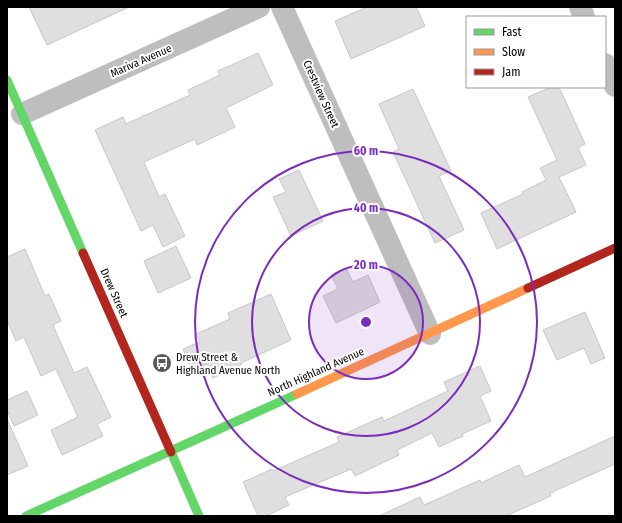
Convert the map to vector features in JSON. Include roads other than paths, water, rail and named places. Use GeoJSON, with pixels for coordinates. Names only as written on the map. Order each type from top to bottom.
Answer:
{"type":"FeatureCollection","features":[{"type":"Feature","properties":{"kind":"street","name":"Mariva Avenue"},"geometry":{"type":"LineString","coordinates":[[22,114],[259,7]]}},
{"type":"Feature","properties":{"kind":"street","name":"Crestview Street"},"geometry":{"type":"LineString","coordinates":[[282,7],[430,334]]}},
{"type":"Feature","properties":{"kind":"street"},"geometry":{"type":"LineString","coordinates":[[606,66],[615,86]]}},
{"type":"Feature","properties":{"kind":"street","name":"Drew Street"},"geometry":{"type":"LineString","coordinates":[[7,80],[199,516]]}},
{"type":"Feature","properties":{"kind":"street","name":"North Highland Avenue"},"geometry":{"type":"LineString","coordinates":[[26,516],[430,334],[615,248]]}},
{"type":"Feature","properties":{"kind":"place","name":"Drew Street & Highland Avenue North"},"geometry":{"type":"Point","coordinates":[162,363]}}]}
